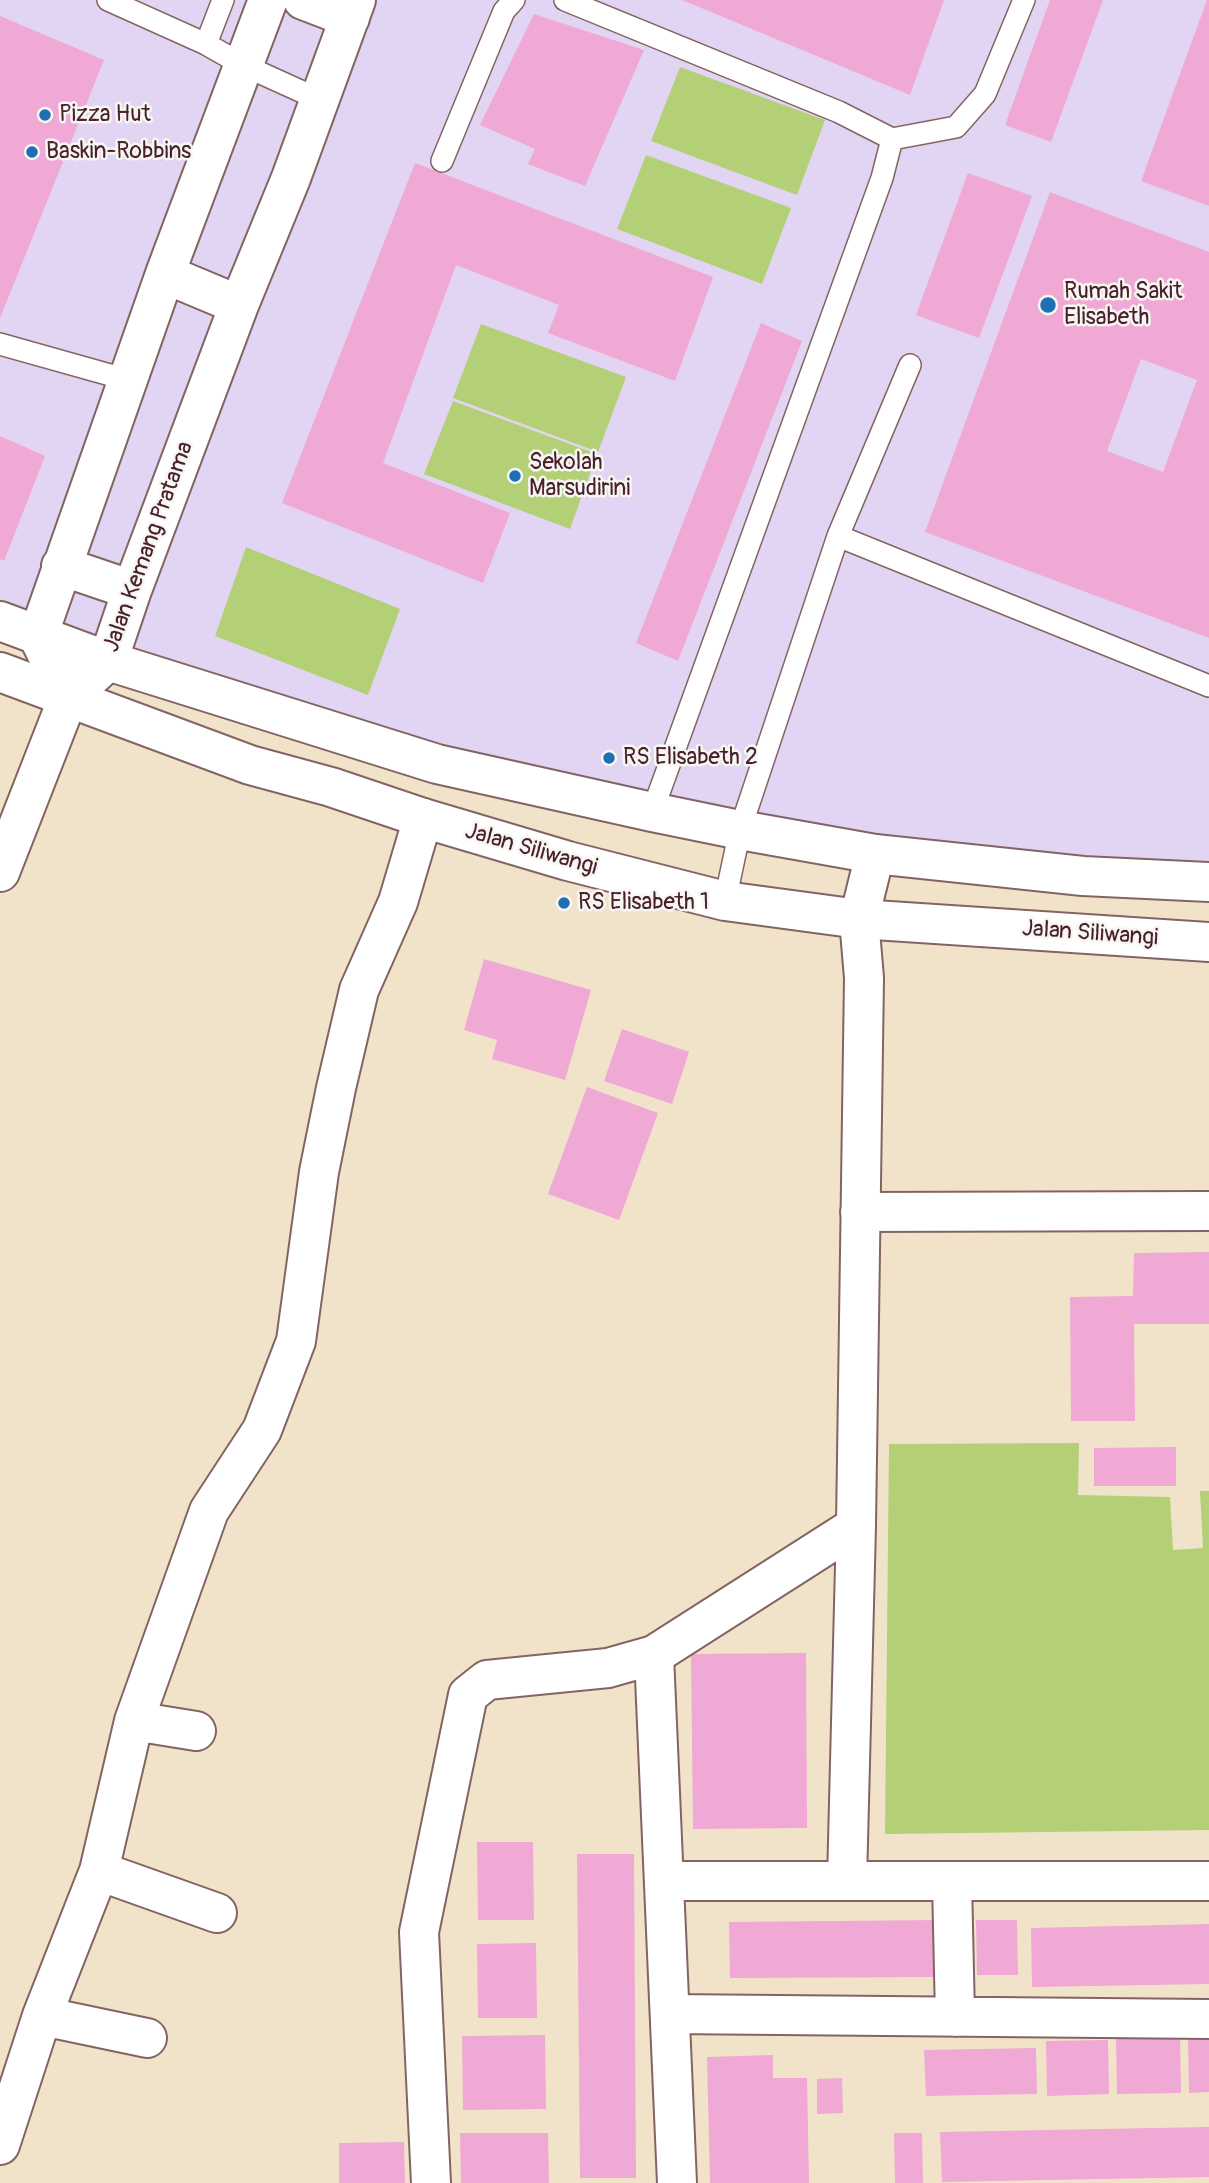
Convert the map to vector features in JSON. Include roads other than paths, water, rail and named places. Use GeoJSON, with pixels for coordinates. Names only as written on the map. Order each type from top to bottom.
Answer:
{"type":"FeatureCollection","features":[{"type":"Feature","properties":{"kind":"street"},"geometry":{"type":"LineString","coordinates":[[0,872],[68,698],[38,636],[165,274],[268,0]]}},
{"type":"Feature","properties":{"kind":"street"},"geometry":{"type":"LineString","coordinates":[[303,0],[353,9]]}},
{"type":"Feature","properties":{"kind":"street","name":"Jalan Kemang Pratama"},"geometry":{"type":"LineString","coordinates":[[68,698],[108,661],[239,305],[291,178],[353,9]]}},
{"type":"Feature","properties":{"kind":"street"},"geometry":{"type":"LineString","coordinates":[[165,274],[239,305]]}},
{"type":"Feature","properties":{"kind":"street"},"geometry":{"type":"LineString","coordinates":[[61,566],[132,590]]}},
{"type":"Feature","properties":{"kind":"street"},"geometry":{"type":"LineString","coordinates":[[0,621],[108,661],[437,764],[652,812],[876,854],[1083,876],[1209,882]]}},
{"type":"Feature","properties":{"kind":"street","name":"Jalan Siliwangi"},"geometry":{"type":"LineString","coordinates":[[0,672],[250,765],[331,787],[423,818],[568,861],[725,901],[859,919],[1209,942]]}},
{"type":"Feature","properties":{"kind":"street"},"geometry":{"type":"LineString","coordinates":[[0,2145],[42,2016],[99,1871],[134,1721],[209,1511],[262,1430],[296,1341],[319,1171],[359,989],[398,902],[423,818]]}},
{"type":"Feature","properties":{"kind":"street"},"geometry":{"type":"LineString","coordinates":[[847,1881],[856,1526],[864,978],[859,919],[876,854]]}},
{"type":"Feature","properties":{"kind":"street"},"geometry":{"type":"LineString","coordinates":[[859,1212],[1209,1212]]}},
{"type":"Feature","properties":{"kind":"street"},"geometry":{"type":"LineString","coordinates":[[431,2183],[419,1933],[468,1695],[487,1680],[608,1668],[654,1655],[856,1526]]}},
{"type":"Feature","properties":{"kind":"street"},"geometry":{"type":"LineString","coordinates":[[654,1655],[677,2183]]}},
{"type":"Feature","properties":{"kind":"street"},"geometry":{"type":"LineString","coordinates":[[134,1721],[196,1731]]}},
{"type":"Feature","properties":{"kind":"street"},"geometry":{"type":"LineString","coordinates":[[99,1871],[217,1913]]}},
{"type":"Feature","properties":{"kind":"street"},"geometry":{"type":"LineString","coordinates":[[664,1881],[1209,1881]]}},
{"type":"Feature","properties":{"kind":"street"},"geometry":{"type":"LineString","coordinates":[[952,1881],[955,2017]]}},
{"type":"Feature","properties":{"kind":"street"},"geometry":{"type":"LineString","coordinates":[[670,2014],[1209,2019]]}},
{"type":"Feature","properties":{"kind":"street"},"geometry":{"type":"LineString","coordinates":[[42,2016],[147,2038]]}},
{"type":"Feature","properties":{"kind":"lane"},"geometry":{"type":"LineString","coordinates":[[108,0],[318,99]]}},
{"type":"Feature","properties":{"kind":"lane"},"geometry":{"type":"LineString","coordinates":[[206,44],[223,0]]}},
{"type":"Feature","properties":{"kind":"lane"},"geometry":{"type":"LineString","coordinates":[[442,162],[504,11],[514,0]]}},
{"type":"Feature","properties":{"kind":"lane"},"geometry":{"type":"LineString","coordinates":[[565,0],[839,112],[892,139],[956,127],[985,94],[1024,0]]}},
{"type":"Feature","properties":{"kind":"lane"},"geometry":{"type":"LineString","coordinates":[[652,812],[882,178],[892,139]]}},
{"type":"Feature","properties":{"kind":"lane"},"geometry":{"type":"LineString","coordinates":[[0,344],[128,380]]}},
{"type":"Feature","properties":{"kind":"lane"},"geometry":{"type":"LineString","coordinates":[[725,901],[740,830],[838,536],[910,365]]}},
{"type":"Feature","properties":{"kind":"lane"},"geometry":{"type":"LineString","coordinates":[[838,536],[1209,686]]}},
{"type":"Feature","properties":{"kind":"place","name":"Pizza Hut"},"geometry":{"type":"Point","coordinates":[45,115]}},
{"type":"Feature","properties":{"kind":"place","name":"Baskin-Robbins"},"geometry":{"type":"Point","coordinates":[32,152]}},
{"type":"Feature","properties":{"kind":"place","name":"Rumah Sakit Elisabeth"},"geometry":{"type":"Point","coordinates":[1048,305]}},
{"type":"Feature","properties":{"kind":"place","name":"Sekolah Marsudirini"},"geometry":{"type":"Point","coordinates":[515,476]}},
{"type":"Feature","properties":{"kind":"place","name":"RS Elisabeth 2"},"geometry":{"type":"Point","coordinates":[609,758]}},
{"type":"Feature","properties":{"kind":"place","name":"RS Elisabeth 1"},"geometry":{"type":"Point","coordinates":[564,903]}}]}
